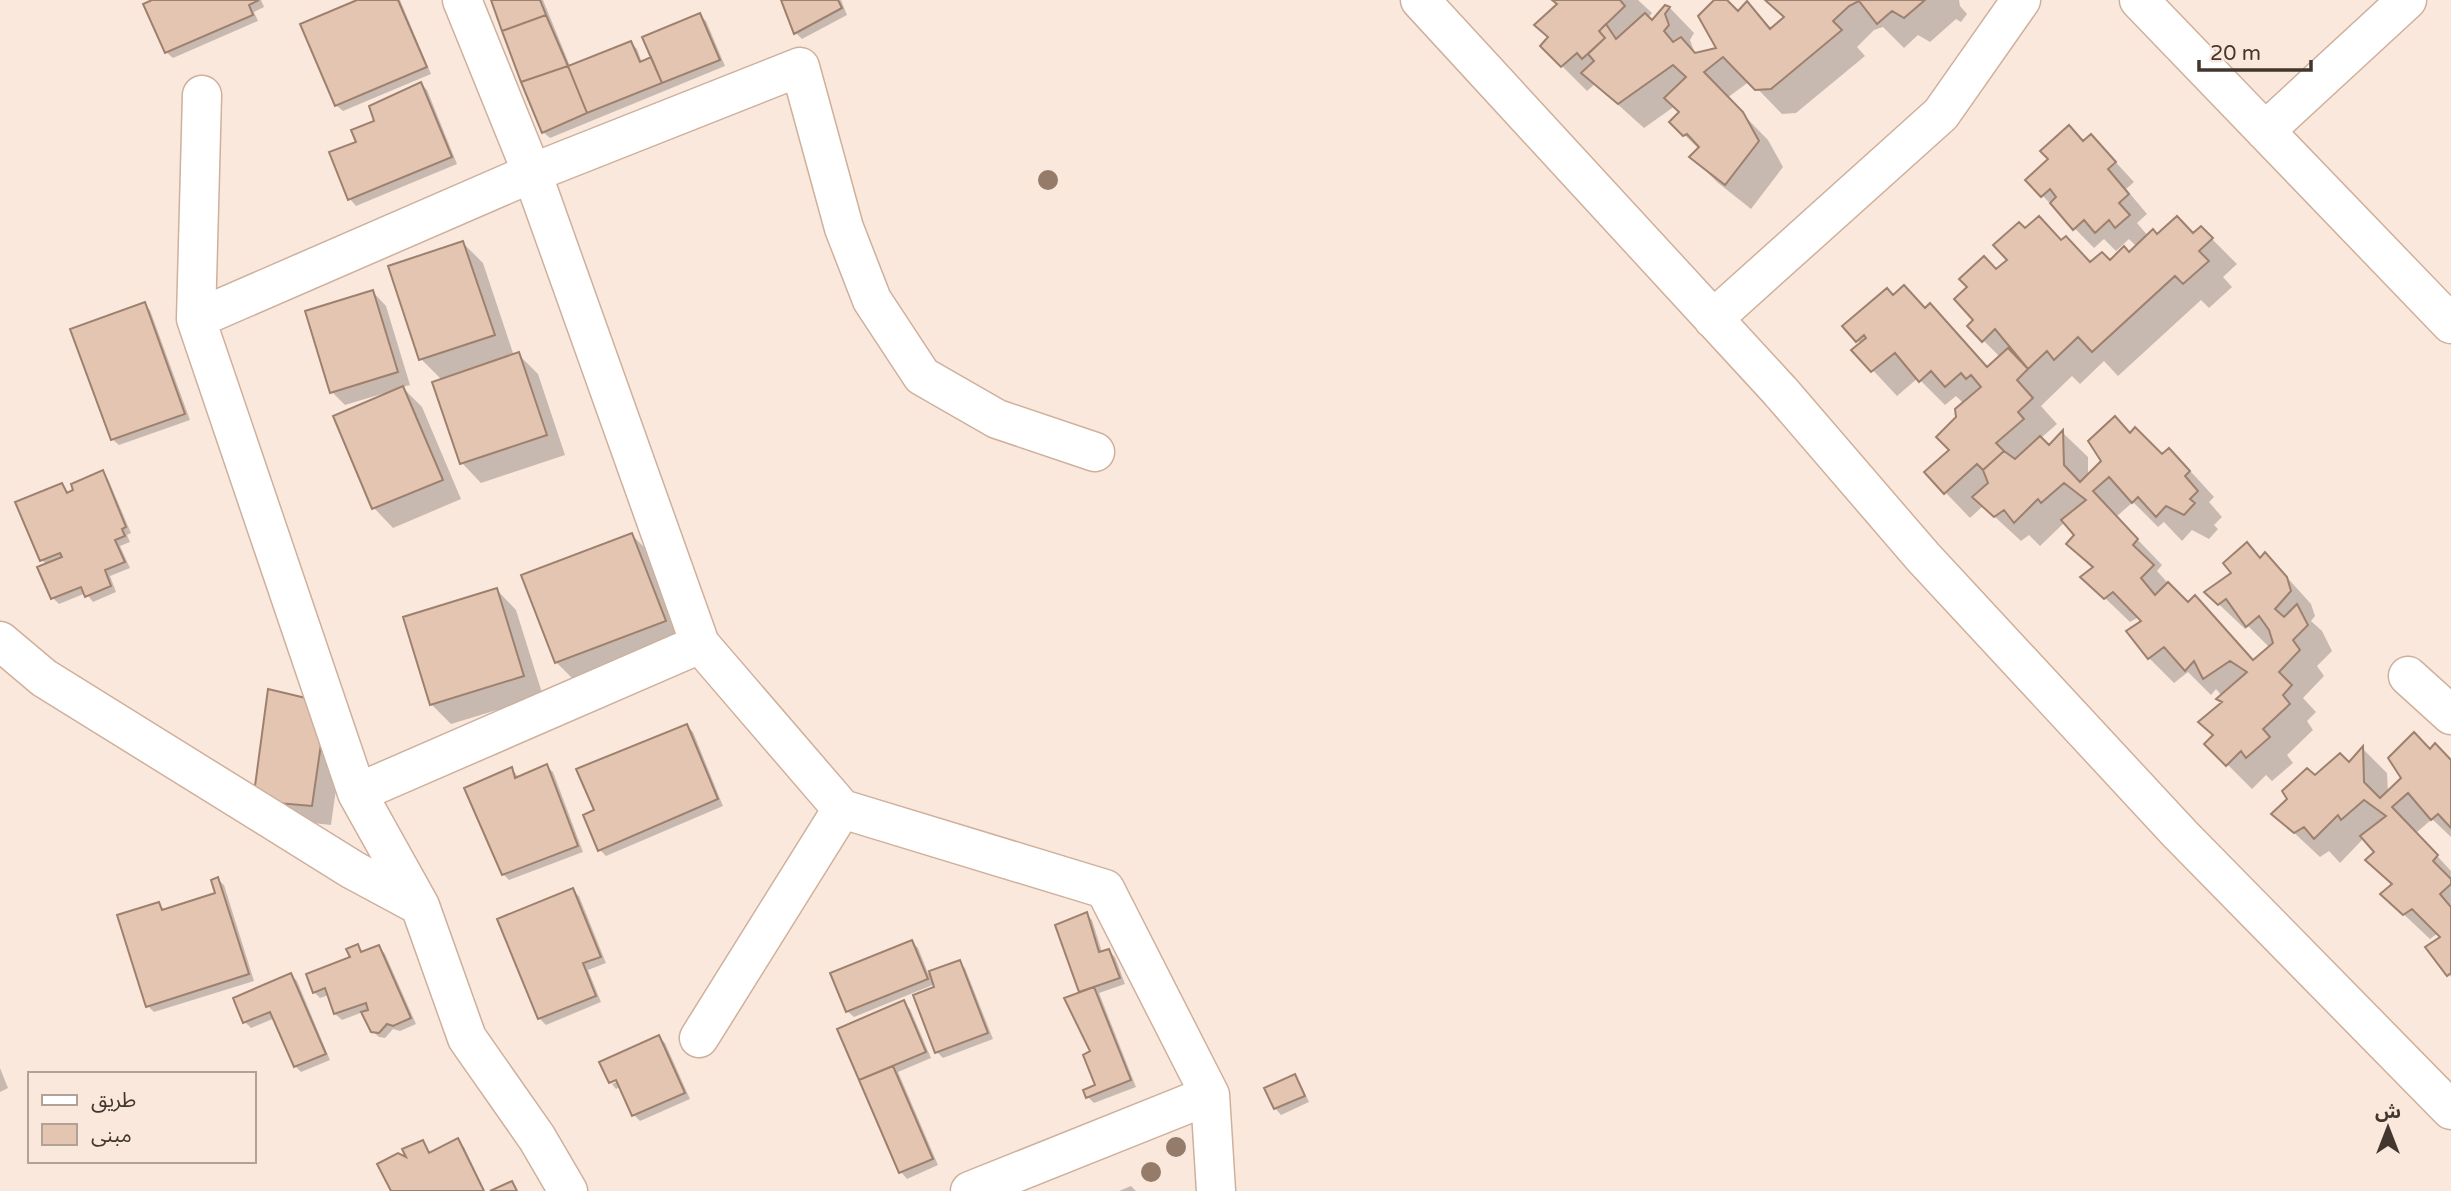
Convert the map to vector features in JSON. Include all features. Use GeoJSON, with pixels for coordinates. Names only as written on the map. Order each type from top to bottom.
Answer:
{"type":"FeatureCollection","features":[{"type":"Feature","properties":{"kind":"street"},"geometry":{"type":"LineString","coordinates":[[462,0],[533,173],[700,643],[842,809],[1105,889],[1210,1095],[1216,1191]]}},
{"type":"Feature","properties":{"kind":"street"},"geometry":{"type":"LineString","coordinates":[[1420,0],[1780,391],[1923,557],[2180,834],[2451,1110]]}},
{"type":"Feature","properties":{"kind":"street"},"geometry":{"type":"LineString","coordinates":[[1713,319],[1941,114],[2021,0]]}},
{"type":"Feature","properties":{"kind":"street"},"geometry":{"type":"LineString","coordinates":[[2139,0],[2265,131],[2435,286],[2451,324]]}},
{"type":"Feature","properties":{"kind":"street"},"geometry":{"type":"LineString","coordinates":[[2265,131],[2407,0]]}},
{"type":"Feature","properties":{"kind":"street"},"geometry":{"type":"LineString","coordinates":[[196,319],[533,173],[800,67],[844,228],[872,300],[922,376],[997,419],[1095,453]]}},
{"type":"Feature","properties":{"kind":"street"},"geometry":{"type":"LineString","coordinates":[[202,95],[196,319],[357,793],[421,906],[467,1038],[537,1138],[568,1191]]}},
{"type":"Feature","properties":{"kind":"street"},"geometry":{"type":"LineString","coordinates":[[0,641],[44,678],[353,870],[421,906]]}},
{"type":"Feature","properties":{"kind":"street"},"geometry":{"type":"LineString","coordinates":[[357,793],[700,643]]}},
{"type":"Feature","properties":{"kind":"street"},"geometry":{"type":"LineString","coordinates":[[2408,676],[2451,715]]}},
{"type":"Feature","properties":{"kind":"street"},"geometry":{"type":"LineString","coordinates":[[699,1038],[842,809]]}},
{"type":"Feature","properties":{"kind":"street"},"geometry":{"type":"LineString","coordinates":[[970,1191],[1210,1095]]}},
{"type":"Feature","properties":{"kind":"building"},"geometry":{"type":"Polygon","coordinates":[[[152,0],[259,0],[249,5],[253,15],[165,53],[143,4],[152,0]]]}},
{"type":"Feature","properties":{"kind":"building"},"geometry":{"type":"Polygon","coordinates":[[[357,0],[398,0],[427,67],[335,106],[300,24],[357,0]]]}},
{"type":"Feature","properties":{"kind":"building"},"geometry":{"type":"Polygon","coordinates":[[[491,0],[540,0],[546,15],[502,31],[491,0]]]}},
{"type":"Feature","properties":{"kind":"building"},"geometry":{"type":"Polygon","coordinates":[[[781,0],[838,0],[842,8],[794,34],[781,0]]]}},
{"type":"Feature","properties":{"kind":"building"},"geometry":{"type":"Polygon","coordinates":[[[1552,0],[1620,0],[1625,6],[1599,31],[1605,38],[1582,59],[1577,53],[1561,67],[1540,46],[1548,37],[1534,25],[1557,4],[1552,0]]]}},
{"type":"Feature","properties":{"kind":"building"},"geometry":{"type":"Polygon","coordinates":[[[1714,0],[1727,0],[1738,11],[1747,1],[1770,29],[1784,17],[1765,0],[1925,0],[1904,18],[1892,11],[1877,24],[1859,1],[1849,6],[1833,21],[1842,30],[1771,89],[1755,90],[1723,57],[1704,72],[1743,112],[1759,141],[1725,185],[1689,157],[1699,147],[1687,134],[1683,136],[1669,122],[1679,112],[1664,98],[1686,77],[1673,65],[1618,104],[1581,73],[1594,61],[1588,54],[1605,38],[1599,31],[1606,24],[1616,39],[1645,13],[1652,20],[1665,5],[1670,7],[1665,14],[1669,25],[1664,31],[1673,42],[1681,37],[1695,53],[1716,48],[1698,16],[1714,0]]]}},
{"type":"Feature","properties":{"kind":"building"},"geometry":{"type":"Polygon","coordinates":[[[700,13],[720,60],[662,83],[642,37],[700,13]]]}},
{"type":"Feature","properties":{"kind":"building"},"geometry":{"type":"Polygon","coordinates":[[[546,15],[568,66],[521,82],[502,31],[546,15]]]}},
{"type":"Feature","properties":{"kind":"building"},"geometry":{"type":"Polygon","coordinates":[[[631,41],[640,62],[651,57],[662,83],[587,113],[568,66],[631,41]]]}},
{"type":"Feature","properties":{"kind":"building"},"geometry":{"type":"Polygon","coordinates":[[[568,66],[587,113],[542,133],[521,82],[568,66]]]}},
{"type":"Feature","properties":{"kind":"building"},"geometry":{"type":"Polygon","coordinates":[[[421,82],[452,157],[348,200],[329,152],[356,142],[351,130],[374,121],[369,106],[421,82]]]}},
{"type":"Feature","properties":{"kind":"building"},"geometry":{"type":"Polygon","coordinates":[[[2069,125],[2083,141],[2091,134],[2116,162],[2108,169],[2129,194],[2119,203],[2130,215],[2115,228],[2109,220],[2095,233],[2084,220],[2073,230],[2050,203],[2056,197],[2050,189],[2041,197],[2025,180],[2048,159],[2040,151],[2069,125]]]}},
{"type":"Feature","properties":{"kind":"building"},"geometry":{"type":"Polygon","coordinates":[[[2039,216],[2061,240],[2066,236],[2090,262],[2102,252],[2110,260],[2124,246],[2129,252],[2153,229],[2157,234],[2177,216],[2193,233],[2201,226],[2213,238],[2199,251],[2209,261],[2183,284],[2175,276],[2092,352],[2078,337],[2054,360],[2047,351],[2028,369],[1995,329],[1982,342],[1967,326],[1973,320],[1954,299],[1967,287],[1959,279],[1984,256],[1996,269],[2007,260],[1993,245],[2019,222],[2025,228],[2039,216]]]}},
{"type":"Feature","properties":{"kind":"building"},"geometry":{"type":"Polygon","coordinates":[[[463,241],[495,335],[419,360],[388,266],[463,241]]]}},
{"type":"Feature","properties":{"kind":"building"},"geometry":{"type":"Polygon","coordinates":[[[1904,285],[1925,308],[1930,303],[1987,367],[2008,348],[2028,369],[2017,380],[2033,398],[2018,412],[2024,419],[1996,443],[2004,451],[1983,470],[1977,464],[1944,494],[1924,472],[1949,450],[1936,437],[1956,417],[1955,409],[1981,387],[1971,375],[1966,379],[1961,373],[1945,387],[1931,371],[1919,382],[1895,353],[1871,372],[1851,350],[1866,338],[1864,335],[1856,342],[1842,326],[1887,288],[1893,295],[1904,285]]]}},
{"type":"Feature","properties":{"kind":"building"},"geometry":{"type":"Polygon","coordinates":[[[373,290],[398,372],[330,393],[305,311],[373,290]]]}},
{"type":"Feature","properties":{"kind":"building"},"geometry":{"type":"Polygon","coordinates":[[[145,302],[185,414],[111,440],[70,329],[145,302]]]}},
{"type":"Feature","properties":{"kind":"building"},"geometry":{"type":"Polygon","coordinates":[[[519,352],[547,435],[460,464],[432,382],[519,352]]]}},
{"type":"Feature","properties":{"kind":"building"},"geometry":{"type":"Polygon","coordinates":[[[403,386],[443,480],[372,509],[333,416],[403,386]]]}},
{"type":"Feature","properties":{"kind":"building"},"geometry":{"type":"Polygon","coordinates":[[[2115,416],[2130,433],[2135,427],[2162,454],[2169,448],[2190,471],[2185,476],[2198,491],[2190,499],[2195,503],[2184,515],[2166,506],[2156,517],[2138,497],[2132,503],[2109,477],[2093,491],[2138,539],[2133,545],[2154,565],[2141,578],[2155,595],[2168,582],[2188,602],[2195,595],[2253,660],[2273,643],[2269,630],[2259,616],[2246,627],[2226,599],[2218,605],[2204,592],[2231,573],[2223,563],[2247,542],[2260,558],[2265,552],[2287,577],[2291,591],[2275,609],[2284,617],[2297,604],[2308,625],[2293,640],[2300,650],[2279,672],[2292,685],[2283,695],[2290,704],[2263,729],[2270,737],[2246,758],[2241,751],[2226,766],[2204,744],[2213,735],[2198,722],[2222,702],[2216,699],[2247,672],[2230,661],[2203,679],[2194,661],[2185,671],[2164,647],[2148,659],[2126,631],[2141,621],[2113,592],[2104,599],[2080,577],[2093,567],[2066,544],[2074,535],[2061,520],[2086,500],[2064,483],[2041,503],[2038,499],[2014,523],[2004,510],[1994,517],[1972,497],[1988,483],[1983,470],[2004,451],[2015,459],[2040,436],[2049,445],[2063,430],[2064,465],[2080,482],[2101,461],[2088,441],[2115,416]]]}},
{"type":"Feature","properties":{"kind":"building"},"geometry":{"type":"Polygon","coordinates":[[[103,470],[126,527],[122,529],[125,536],[115,540],[125,562],[105,570],[111,586],[85,597],[81,587],[51,599],[37,567],[62,557],[60,553],[40,561],[15,502],[62,483],[67,493],[73,490],[71,484],[103,470]]]}},
{"type":"Feature","properties":{"kind":"building"},"geometry":{"type":"Polygon","coordinates":[[[632,533],[666,621],[555,663],[521,575],[632,533]]]}},
{"type":"Feature","properties":{"kind":"building"},"geometry":{"type":"Polygon","coordinates":[[[497,588],[524,676],[430,705],[403,617],[497,588]]]}},
{"type":"Feature","properties":{"kind":"building"},"geometry":{"type":"Polygon","coordinates":[[[268,689],[327,703],[312,806],[253,801],[268,689]]]}},
{"type":"Feature","properties":{"kind":"building"},"geometry":{"type":"Polygon","coordinates":[[[687,724],[718,799],[598,851],[583,815],[594,810],[576,769],[687,724]]]}},
{"type":"Feature","properties":{"kind":"building"},"geometry":{"type":"Polygon","coordinates":[[[2414,732],[2430,749],[2435,743],[2451,760],[2451,828],[2438,814],[2431,820],[2408,793],[2392,807],[2438,855],[2433,861],[2451,879],[2451,884],[2440,894],[2451,907],[2451,973],[2447,976],[2425,947],[2440,937],[2412,909],[2403,915],[2380,894],[2392,884],[2365,860],[2374,852],[2360,836],[2386,816],[2364,800],[2341,820],[2338,815],[2314,839],[2304,827],[2294,833],[2271,814],[2287,799],[2282,791],[2307,768],[2315,775],[2340,753],[2349,762],[2363,746],[2364,782],[2380,798],[2401,778],[2388,758],[2414,732]]]}},
{"type":"Feature","properties":{"kind":"building"},"geometry":{"type":"Polygon","coordinates":[[[547,764],[578,846],[502,875],[464,788],[512,767],[515,778],[547,764]]]}},
{"type":"Feature","properties":{"kind":"building"},"geometry":{"type":"Polygon","coordinates":[[[218,877],[249,974],[146,1007],[117,915],[159,902],[162,910],[215,893],[211,880],[218,877]]]}},
{"type":"Feature","properties":{"kind":"building"},"geometry":{"type":"Polygon","coordinates":[[[573,888],[601,957],[583,963],[596,996],[538,1019],[497,919],[573,888]]]}},
{"type":"Feature","properties":{"kind":"building"},"geometry":{"type":"Polygon","coordinates":[[[1087,912],[1099,952],[1109,949],[1120,978],[1079,992],[1055,925],[1087,912]]]}},
{"type":"Feature","properties":{"kind":"building"},"geometry":{"type":"Polygon","coordinates":[[[912,940],[928,979],[846,1012],[830,973],[912,940]]]}},
{"type":"Feature","properties":{"kind":"building"},"geometry":{"type":"Polygon","coordinates":[[[358,944],[361,952],[379,945],[411,1018],[393,1026],[387,1024],[379,1033],[371,1032],[361,1012],[368,1010],[366,1003],[334,1014],[325,988],[313,993],[306,974],[350,957],[346,949],[358,944]]]}},
{"type":"Feature","properties":{"kind":"building"},"geometry":{"type":"Polygon","coordinates":[[[960,960],[988,1033],[935,1053],[913,995],[934,987],[929,971],[960,960]]]}},
{"type":"Feature","properties":{"kind":"building"},"geometry":{"type":"Polygon","coordinates":[[[291,973],[326,1054],[294,1067],[270,1012],[243,1023],[233,998],[291,973]]]}},
{"type":"Feature","properties":{"kind":"building"},"geometry":{"type":"Polygon","coordinates":[[[1094,987],[1131,1080],[1086,1098],[1083,1090],[1095,1085],[1083,1055],[1090,1051],[1064,998],[1094,987]]]}},
{"type":"Feature","properties":{"kind":"building"},"geometry":{"type":"Polygon","coordinates":[[[904,1000],[926,1052],[859,1080],[837,1029],[904,1000]]]}},
{"type":"Feature","properties":{"kind":"building"},"geometry":{"type":"Polygon","coordinates":[[[659,1035],[685,1093],[632,1116],[616,1080],[609,1083],[599,1062],[659,1035]]]}},
{"type":"Feature","properties":{"kind":"building"},"geometry":{"type":"Polygon","coordinates":[[[893,1066],[933,1159],[899,1173],[859,1080],[893,1066]]]}},
{"type":"Feature","properties":{"kind":"building"},"geometry":{"type":"Polygon","coordinates":[[[1295,1074],[1305,1096],[1274,1109],[1264,1088],[1295,1074]]]}},
{"type":"Feature","properties":{"kind":"building"},"geometry":{"type":"Polygon","coordinates":[[[458,1138],[484,1191],[391,1191],[377,1164],[398,1153],[406,1157],[402,1149],[423,1140],[429,1153],[458,1138]]]}},
{"type":"Feature","properties":{"kind":"building"},"geometry":{"type":"Polygon","coordinates":[[[512,1181],[517,1191],[490,1191],[512,1181]]]}}]}
